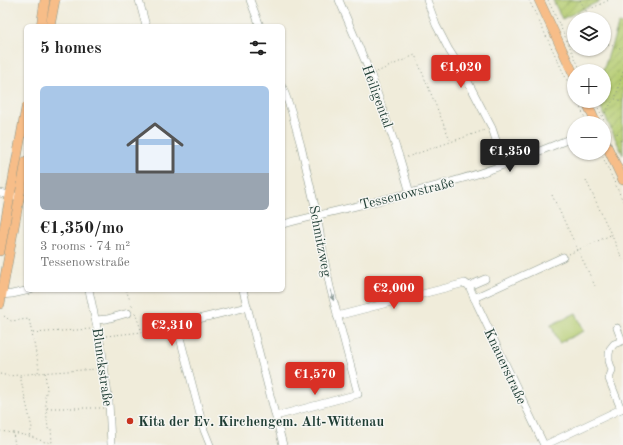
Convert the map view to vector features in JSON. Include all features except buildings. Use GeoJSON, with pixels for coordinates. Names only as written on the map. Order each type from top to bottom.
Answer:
{"type":"FeatureCollection","features":[{"type":"Feature","properties":{"kind":"main road"},"geometry":{"type":"LineString","coordinates":[[41,24],[45,0]]}},
{"type":"Feature","properties":{"kind":"main road"},"geometry":{"type":"LineString","coordinates":[[50,24],[55,0]]}},
{"type":"Feature","properties":{"kind":"main road"},"geometry":{"type":"LineString","coordinates":[[539,0],[569,64]]}},
{"type":"Feature","properties":{"kind":"main road"},"geometry":{"type":"LineString","coordinates":[[1,298],[24,124]]}},
{"type":"Feature","properties":{"kind":"main road"},"geometry":{"type":"LineString","coordinates":[[611,148],[623,180]]}},
{"type":"Feature","properties":{"kind":"main road"},"geometry":{"type":"LineString","coordinates":[[0,250],[24,167]]}},
{"type":"Feature","properties":{"kind":"street"},"geometry":{"type":"LineString","coordinates":[[139,0],[145,24]]}},
{"type":"Feature","properties":{"kind":"street"},"geometry":{"type":"LineString","coordinates":[[250,0],[259,24]]}},
{"type":"Feature","properties":{"kind":"street","name":"Heiligental"},"geometry":{"type":"LineString","coordinates":[[339,0],[371,75],[410,193]]}},
{"type":"Feature","properties":{"kind":"street"},"geometry":{"type":"LineString","coordinates":[[427,0],[436,25],[463,72],[492,128],[504,165]]}},
{"type":"Feature","properties":{"kind":"street","name":"Schmitzweg"},"geometry":{"type":"LineString","coordinates":[[276,416],[358,394],[330,287],[317,215],[293,117],[285,94]]}},
{"type":"Feature","properties":{"kind":"street","name":"Tessenowstraße"},"geometry":{"type":"LineString","coordinates":[[285,223],[458,180],[504,165],[567,140]]}},
{"type":"Feature","properties":{"kind":"street"},"geometry":{"type":"LineString","coordinates":[[0,193],[15,196]]}},
{"type":"Feature","properties":{"kind":"street"},"geometry":{"type":"LineString","coordinates":[[474,298],[566,255]]}},
{"type":"Feature","properties":{"kind":"street"},"geometry":{"type":"LineString","coordinates":[[337,316],[485,279]]}},
{"type":"Feature","properties":{"kind":"street","name":"Knauerstraße"},"geometry":{"type":"LineString","coordinates":[[467,284],[544,445]]}},
{"type":"Feature","properties":{"kind":"street"},"geometry":{"type":"LineString","coordinates":[[1,298],[24,292]]}},
{"type":"Feature","properties":{"kind":"street","name":"Blunckstraße"},"geometry":{"type":"LineString","coordinates":[[89,292],[102,351],[109,402],[111,445]]}},
{"type":"Feature","properties":{"kind":"street"},"geometry":{"type":"LineString","coordinates":[[243,292],[283,445]]}},
{"type":"Feature","properties":{"kind":"street"},"geometry":{"type":"LineString","coordinates":[[210,445],[204,430],[178,330],[179,326],[182,323],[247,307]]}},
{"type":"Feature","properties":{"kind":"street"},"geometry":{"type":"LineString","coordinates":[[96,320],[107,319],[128,313]]}},
{"type":"Feature","properties":{"kind":"street"},"geometry":{"type":"LineString","coordinates":[[544,445],[622,408],[609,379],[612,370],[609,361],[610,348],[614,344],[622,341],[617,328]]}},
{"type":"Feature","properties":{"kind":"path"},"geometry":{"type":"LineString","coordinates":[[529,0],[567,80]]}},
{"type":"Feature","properties":{"kind":"path"},"geometry":{"type":"LineString","coordinates":[[548,0],[578,64]]}},
{"type":"Feature","properties":{"kind":"path"},"geometry":{"type":"LineString","coordinates":[[580,0],[586,11],[609,0]]}},
{"type":"Feature","properties":{"kind":"path"},"geometry":{"type":"LineString","coordinates":[[611,45],[623,49]]}},
{"type":"Feature","properties":{"kind":"path"},"geometry":{"type":"LineString","coordinates":[[371,75],[415,55],[451,142]]}},
{"type":"Feature","properties":{"kind":"path"},"geometry":{"type":"LineString","coordinates":[[603,116],[615,99],[623,72]]}},
{"type":"Feature","properties":{"kind":"path"},"geometry":{"type":"LineString","coordinates":[[615,99],[623,101]]}},
{"type":"Feature","properties":{"kind":"path"},"geometry":{"type":"LineString","coordinates":[[400,159],[492,128]]}},
{"type":"Feature","properties":{"kind":"path"},"geometry":{"type":"LineString","coordinates":[[617,133],[623,145]]}},
{"type":"Feature","properties":{"kind":"path"},"geometry":{"type":"LineString","coordinates":[[604,160],[623,201]]}},
{"type":"Feature","properties":{"kind":"path"},"geometry":{"type":"LineString","coordinates":[[586,180],[623,260]]}},
{"type":"Feature","properties":{"kind":"path"},"geometry":{"type":"LineString","coordinates":[[552,195],[595,286]]}},
{"type":"Feature","properties":{"kind":"path"},"geometry":{"type":"LineString","coordinates":[[566,255],[612,234]]}},
{"type":"Feature","properties":{"kind":"path"},"geometry":{"type":"LineString","coordinates":[[4,316],[11,321],[29,320],[39,368],[38,373]]}},
{"type":"Feature","properties":{"kind":"path"},"geometry":{"type":"LineString","coordinates":[[104,336],[142,332],[167,326],[178,330]]}},
{"type":"Feature","properties":{"kind":"path"},"geometry":{"type":"LineString","coordinates":[[32,333],[93,329]]}},
{"type":"Feature","properties":{"kind":"path"},"geometry":{"type":"LineString","coordinates":[[0,374],[9,376],[99,369]]}},
{"type":"Feature","properties":{"kind":"path"},"geometry":{"type":"LineString","coordinates":[[45,372],[47,390],[45,396],[48,429],[51,429],[52,442],[54,445]]}},
{"type":"Feature","properties":{"kind":"path"},"geometry":{"type":"LineString","coordinates":[[20,375],[32,428],[29,436]]}},
{"type":"Feature","properties":{"kind":"path"},"geometry":{"type":"LineString","coordinates":[[46,408],[104,408]]}},
{"type":"Feature","properties":{"kind":"path"},"geometry":{"type":"LineString","coordinates":[[0,431],[29,436],[45,442],[52,442]]}},
{"type":"Feature","properties":{"kind":"path"},"geometry":{"type":"LineString","coordinates":[[13,433],[15,445]]}},
{"type":"Feature","properties":{"kind":"green space"},"geometry":{"type":"Polygon","coordinates":[[[553,0],[602,0],[577,12],[567,12],[567,17],[562,19],[553,0]]]}},
{"type":"Feature","properties":{"kind":"green space"},"geometry":{"type":"Polygon","coordinates":[[[619,23],[623,24],[623,155],[611,129],[611,116],[605,116],[601,108],[611,108],[611,64],[605,64],[608,56],[611,56],[611,47],[619,23]]]}},
{"type":"Feature","properties":{"kind":"green space"},"geometry":{"type":"Polygon","coordinates":[[[576,313],[584,331],[559,343],[551,325],[576,313]]]}},
{"type":"Feature","properties":{"kind":"place","name":"Kita der Ev. Kirchengem. Alt-Wittenau"},"geometry":{"type":"Point","coordinates":[130,421]}}]}
